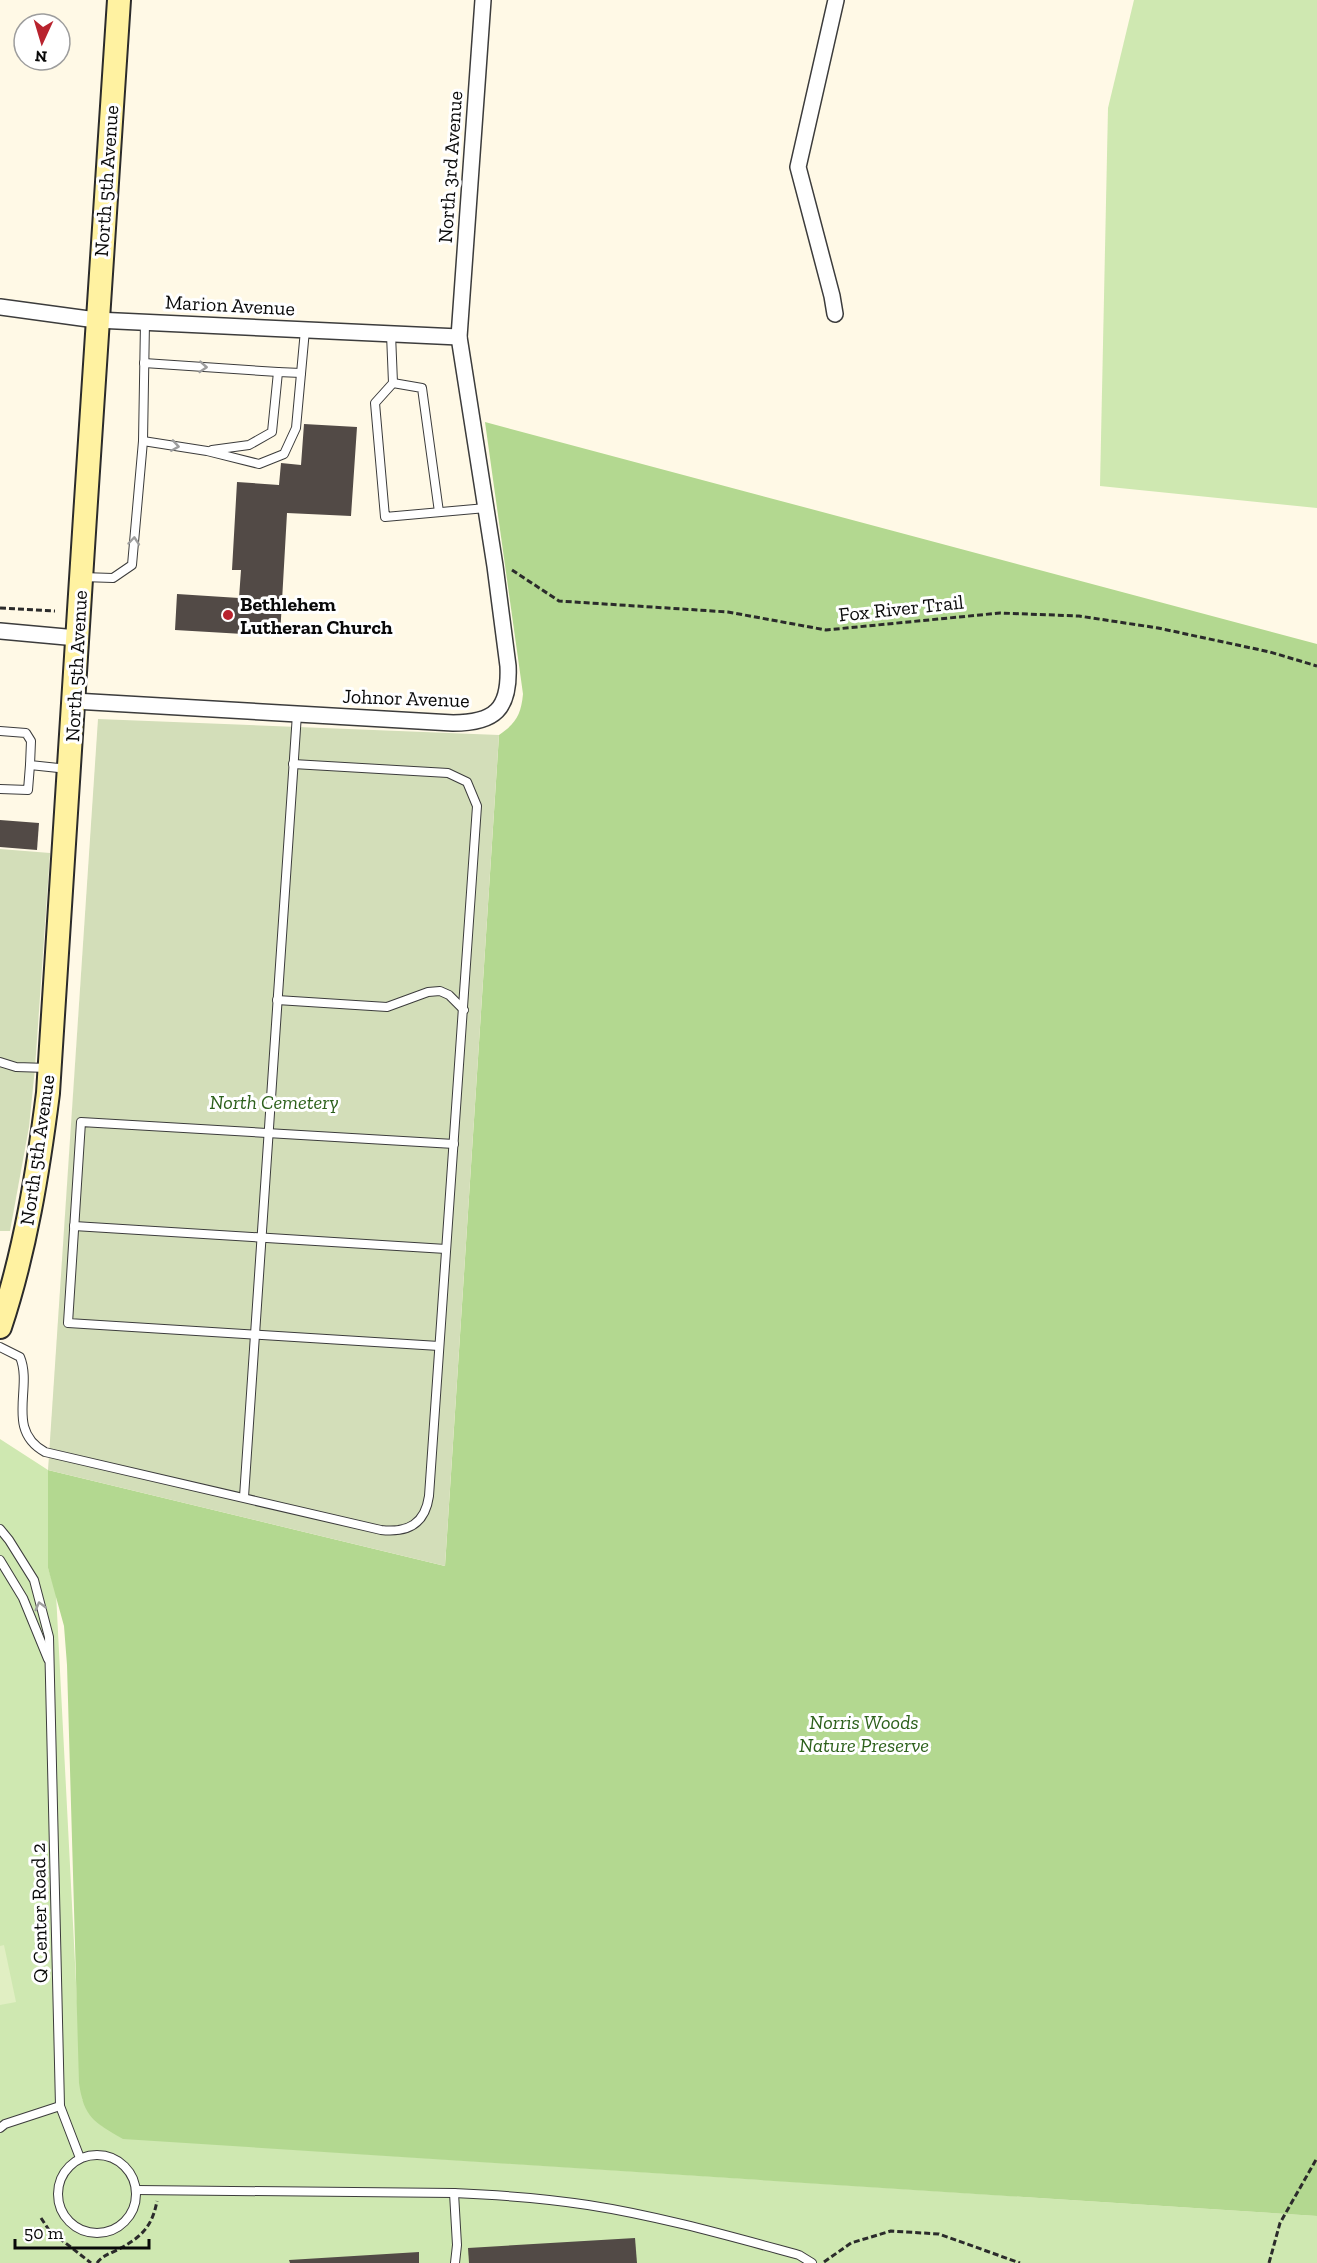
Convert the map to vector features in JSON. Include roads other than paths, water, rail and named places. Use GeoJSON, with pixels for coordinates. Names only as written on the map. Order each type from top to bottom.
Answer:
{"type":"FeatureCollection","features":[{"type":"Feature","properties":{"kind":"main road","name":"North 5th Avenue"},"geometry":{"type":"LineString","coordinates":[[0,1327],[19,1260],[31,1205],[50,1068],[96,320],[119,0]]}},
{"type":"Feature","properties":{"kind":"street","name":"North 3rd Avenue"},"geometry":{"type":"LineString","coordinates":[[459,337],[483,0]]}},
{"type":"Feature","properties":{"kind":"street"},"geometry":{"type":"LineString","coordinates":[[835,314],[798,167],[836,0]]}},
{"type":"Feature","properties":{"kind":"street","name":"Marion Avenue"},"geometry":{"type":"LineString","coordinates":[[0,307],[96,320],[459,337]]}},
{"type":"Feature","properties":{"kind":"street","name":"Johnor Avenue"},"geometry":{"type":"LineString","coordinates":[[74,701],[453,723],[474,723],[489,717],[500,708],[506,695],[508,681],[495,566],[459,337]]}},
{"type":"Feature","properties":{"kind":"street"},"geometry":{"type":"LineString","coordinates":[[0,631],[77,638]]}},
{"type":"Feature","properties":{"kind":"lane"},"geometry":{"type":"LineString","coordinates":[[81,577],[113,578],[132,565],[143,441],[145,322]]}},
{"type":"Feature","properties":{"kind":"lane"},"geometry":{"type":"LineString","coordinates":[[143,441],[207,451],[259,464],[284,454],[296,428],[305,330]]}},
{"type":"Feature","properties":{"kind":"lane"},"geometry":{"type":"LineString","coordinates":[[391,334],[393,383],[375,403],[386,517],[486,508]]}},
{"type":"Feature","properties":{"kind":"lane"},"geometry":{"type":"LineString","coordinates":[[144,363],[301,373]]}},
{"type":"Feature","properties":{"kind":"lane"},"geometry":{"type":"LineString","coordinates":[[207,451],[249,444],[272,432],[278,372]]}},
{"type":"Feature","properties":{"kind":"lane"},"geometry":{"type":"LineString","coordinates":[[393,383],[422,388],[439,512]]}},
{"type":"Feature","properties":{"kind":"lane"},"geometry":{"type":"LineString","coordinates":[[244,1497],[297,714]]}},
{"type":"Feature","properties":{"kind":"lane"},"geometry":{"type":"LineString","coordinates":[[0,731],[26,733],[31,741],[28,790],[0,789]]}},
{"type":"Feature","properties":{"kind":"lane"},"geometry":{"type":"LineString","coordinates":[[0,1347],[16,1353],[22,1362],[23,1421],[31,1440],[45,1452],[381,1530],[401,1530],[417,1522],[427,1506],[477,818],[475,797],[467,782],[448,773],[293,764]]}},
{"type":"Feature","properties":{"kind":"lane"},"geometry":{"type":"LineString","coordinates":[[30,765],[70,769]]}},
{"type":"Feature","properties":{"kind":"lane"},"geometry":{"type":"LineString","coordinates":[[277,1000],[387,1007],[428,992],[440,991],[450,996],[464,1010]]}},
{"type":"Feature","properties":{"kind":"lane"},"geometry":{"type":"LineString","coordinates":[[0,1062],[16,1067]]}},
{"type":"Feature","properties":{"kind":"lane"},"geometry":{"type":"LineString","coordinates":[[0,1069],[50,1068]]}},
{"type":"Feature","properties":{"kind":"lane"},"geometry":{"type":"LineString","coordinates":[[439,1346],[69,1323],[81,1122],[454,1144]]}},
{"type":"Feature","properties":{"kind":"lane"},"geometry":{"type":"LineString","coordinates":[[74,1226],[446,1249]]}},
{"type":"Feature","properties":{"kind":"lane","name":"Q Center Road 2"},"geometry":{"type":"LineString","coordinates":[[0,1529],[34,1580],[49,1637],[60,2106],[80,2158]]}},
{"type":"Feature","properties":{"kind":"lane"},"geometry":{"type":"LineString","coordinates":[[0,1560],[23,1598],[49,1664]]}},
{"type":"Feature","properties":{"kind":"lane"},"geometry":{"type":"LineString","coordinates":[[0,2128],[5,2124],[60,2106]]}},
{"type":"Feature","properties":{"kind":"lane"},"geometry":{"type":"LineString","coordinates":[[92,2154],[105,2155],[117,2160],[133,2178],[136,2190],[135,2204],[130,2215],[121,2225],[109,2231],[96,2233],[83,2231],[72,2224],[63,2214],[58,2202],[58,2189],[69,2165],[92,2154]]}},
{"type":"Feature","properties":{"kind":"lane"},"geometry":{"type":"LineString","coordinates":[[136,2190],[454,2193],[507,2196],[588,2205],[698,2227],[799,2255],[812,2263]]}},
{"type":"Feature","properties":{"kind":"lane"},"geometry":{"type":"LineString","coordinates":[[454,2193],[457,2245],[455,2263]]}},
{"type":"Feature","properties":{"kind":"place","name":"Bethlehem Lutheran Church"},"geometry":{"type":"Point","coordinates":[228,615]}},
{"type":"Feature","properties":{"kind":"park label","name":"North Cemetery"},"geometry":{"type":"Point","coordinates":[274,1102]}},
{"type":"Feature","properties":{"kind":"park label","name":"Norris Woods Nature Preserve"},"geometry":{"type":"Point","coordinates":[864,1734]}}]}
